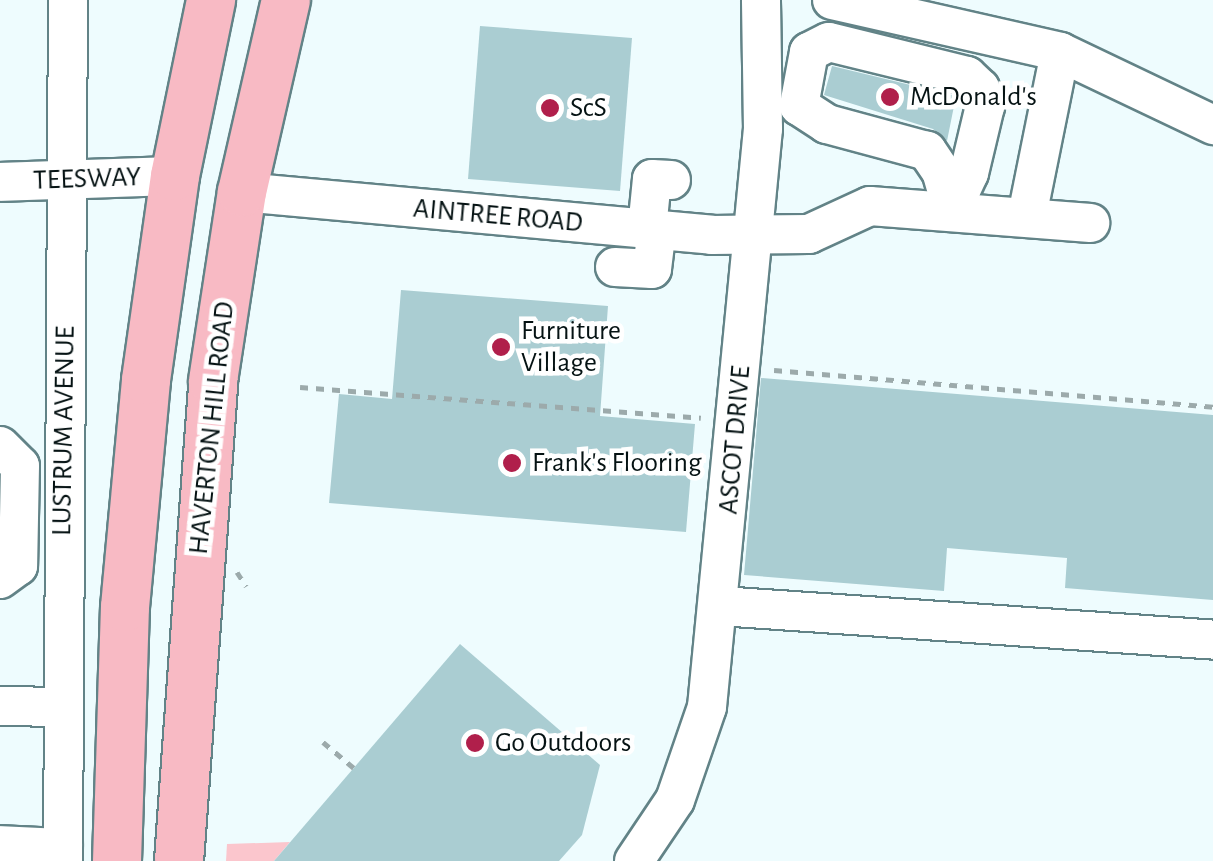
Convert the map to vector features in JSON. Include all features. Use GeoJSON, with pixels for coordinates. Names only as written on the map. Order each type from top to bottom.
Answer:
{"type":"FeatureCollection","features":[{"type":"Feature","properties":{"kind":"main road"},"geometry":{"type":"LineString","coordinates":[[117,861],[124,607],[175,176],[211,0]]}},
{"type":"Feature","properties":{"kind":"main road","name":"HAVERTON HILL ROAD"},"geometry":{"type":"LineString","coordinates":[[179,861],[211,400],[242,192],[286,0]]}},
{"type":"Feature","properties":{"kind":"street","name":"LUSTRUM AVENUE"},"geometry":{"type":"LineString","coordinates":[[63,854],[68,0]]}},
{"type":"Feature","properties":{"kind":"street","name":"ASCOT DRIVE"},"geometry":{"type":"LineString","coordinates":[[634,861],[674,800],[694,751],[720,606],[763,129],[761,0]]}},
{"type":"Feature","properties":{"kind":"street"},"geometry":{"type":"LineString","coordinates":[[832,0],[1060,52],[1213,126]]}},
{"type":"Feature","properties":{"kind":"street"},"geometry":{"type":"LineString","coordinates":[[828,42],[967,76],[980,88],[985,106],[969,173],[952,209],[942,173],[927,150],[811,118],[799,106],[808,52],[828,42]]}},
{"type":"Feature","properties":{"kind":"street"},"geometry":{"type":"LineString","coordinates":[[1027,216],[1060,52]]}},
{"type":"Feature","properties":{"kind":"street","name":"TEESWAY"},"geometry":{"type":"LineString","coordinates":[[0,182],[175,176]]}},
{"type":"Feature","properties":{"kind":"street"},"geometry":{"type":"LineString","coordinates":[[615,267],[652,269],[652,179],[672,180]]}},
{"type":"Feature","properties":{"kind":"street","name":"AINTREE ROAD"},"geometry":{"type":"LineString","coordinates":[[242,192],[652,229],[809,234],[870,206],[952,209],[1090,223]]}},
{"type":"Feature","properties":{"kind":"street"},"geometry":{"type":"LineString","coordinates":[[0,446],[20,466],[18,566],[0,579]]}},
{"type":"Feature","properties":{"kind":"street"},"geometry":{"type":"LineString","coordinates":[[720,606],[1213,640]]}},
{"type":"Feature","properties":{"kind":"street"},"geometry":{"type":"LineString","coordinates":[[0,706],[62,707]]}},
{"type":"Feature","properties":{"kind":"street"},"geometry":{"type":"LineString","coordinates":[[8,850],[63,854]]}},
{"type":"Feature","properties":{"kind":"path"},"geometry":{"type":"LineString","coordinates":[[741,368],[1213,407]]}},
{"type":"Feature","properties":{"kind":"path"},"geometry":{"type":"LineString","coordinates":[[300,387],[737,420]]}},
{"type":"Feature","properties":{"kind":"path"},"geometry":{"type":"LineString","coordinates":[[323,742],[354,768]]}},
{"type":"Feature","properties":{"kind":"shaded area"},"geometry":{"type":"Polygon","coordinates":[[[290,842],[274,861],[226,861],[227,844],[290,842]]]}},
{"type":"Feature","properties":{"kind":"building","name":"ScS"},"geometry":{"type":"Polygon","coordinates":[[[480,26],[632,38],[620,191],[468,179],[480,26]]]}},
{"type":"Feature","properties":{"kind":"building"},"geometry":{"type":"Polygon","coordinates":[[[832,66],[956,96],[947,141],[933,129],[824,95],[832,66]]]}},
{"type":"Feature","properties":{"kind":"building","name":"Frank's Flooring"},"geometry":{"type":"Polygon","coordinates":[[[401,290],[608,306],[600,416],[695,424],[686,532],[329,503],[339,394],[392,399],[401,290]]]}},
{"type":"Feature","properties":{"kind":"building"},"geometry":{"type":"Polygon","coordinates":[[[761,378],[1213,415],[1213,600],[1065,588],[1067,558],[947,548],[944,591],[744,575],[761,378]]]}},
{"type":"Feature","properties":{"kind":"building","name":"Go Outdoors"},"geometry":{"type":"Polygon","coordinates":[[[460,644],[600,765],[582,835],[559,861],[274,861],[460,644]]]}},
{"type":"Feature","properties":{"kind":"place","name":"McDonald's"},"geometry":{"type":"Point","coordinates":[890,97]}},
{"type":"Feature","properties":{"kind":"place","name":"ScS"},"geometry":{"type":"Point","coordinates":[550,108]}},
{"type":"Feature","properties":{"kind":"place","name":"Furniture Village"},"geometry":{"type":"Point","coordinates":[501,347]}},
{"type":"Feature","properties":{"kind":"place","name":"Frank's Flooring"},"geometry":{"type":"Point","coordinates":[512,463]}},
{"type":"Feature","properties":{"kind":"place","name":"Go Outdoors"},"geometry":{"type":"Point","coordinates":[475,743]}}]}
